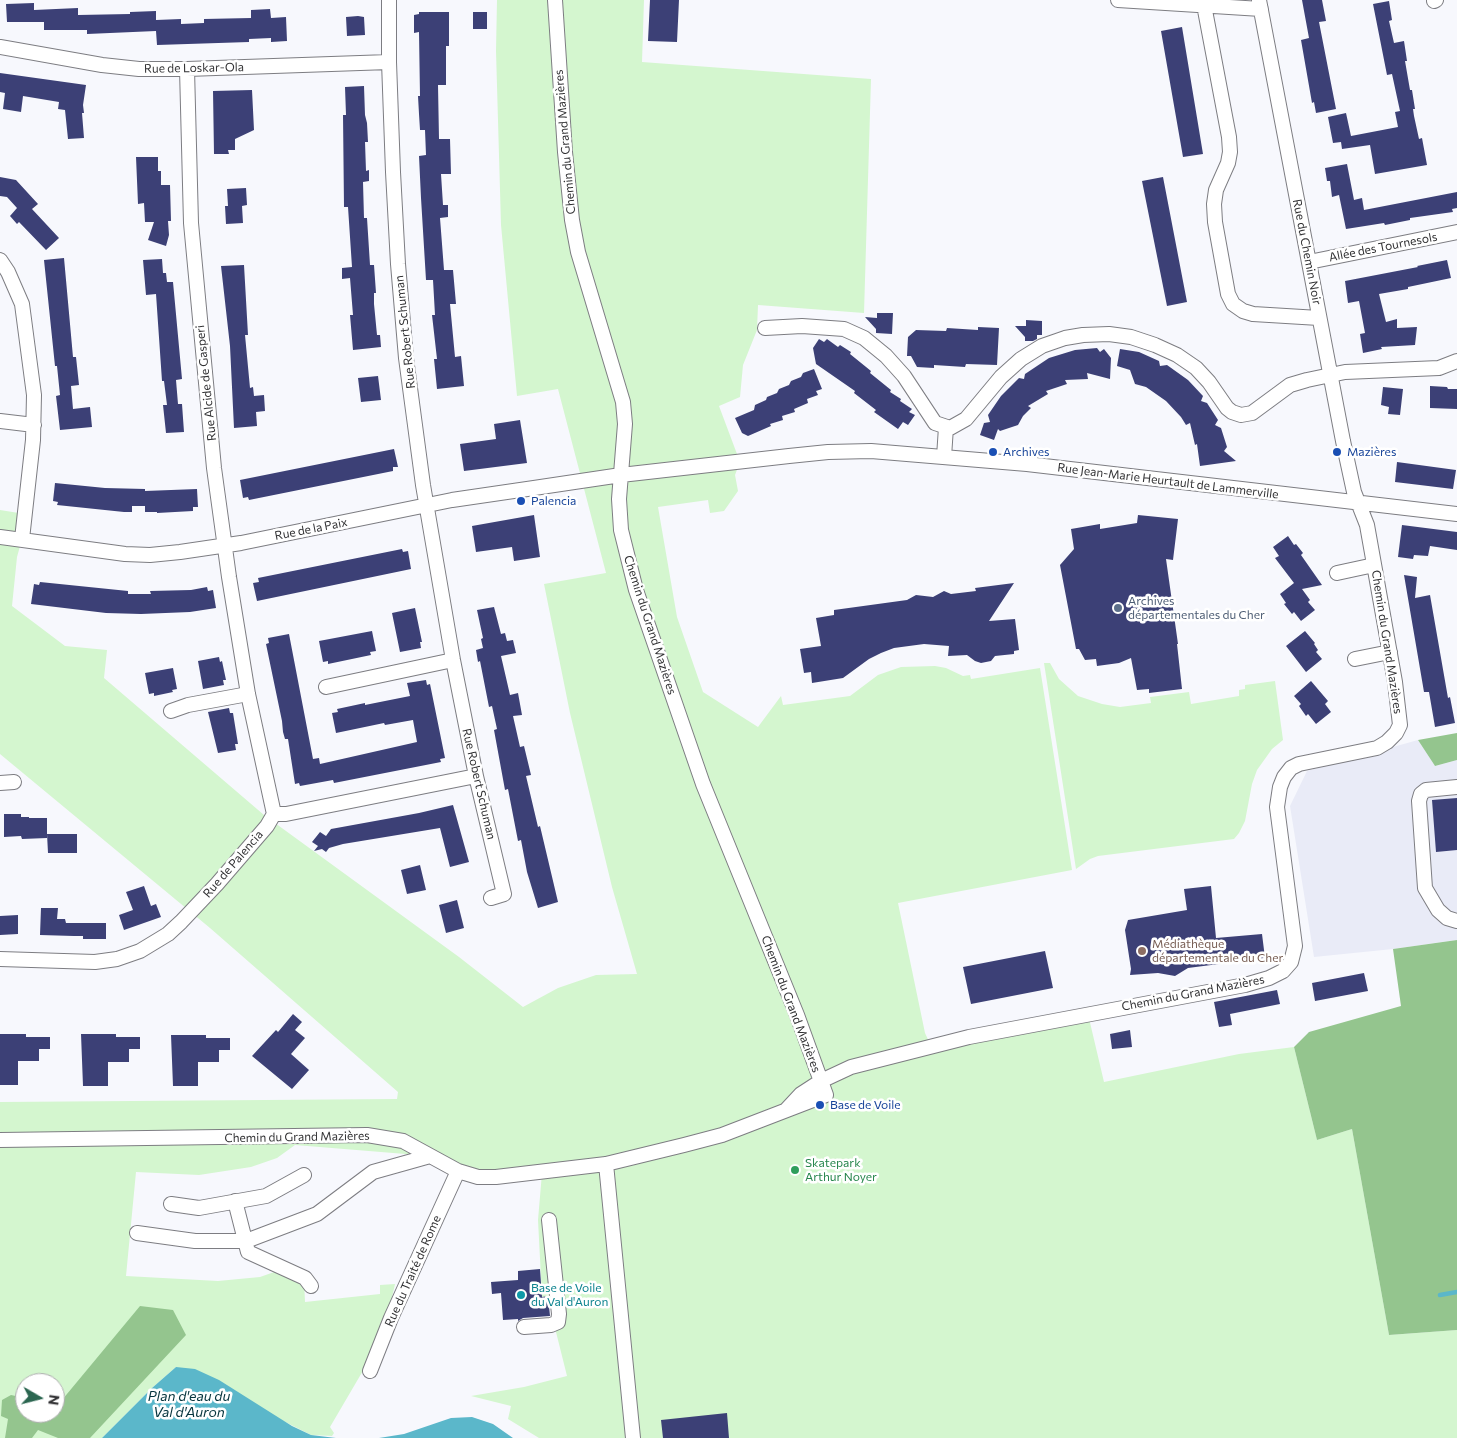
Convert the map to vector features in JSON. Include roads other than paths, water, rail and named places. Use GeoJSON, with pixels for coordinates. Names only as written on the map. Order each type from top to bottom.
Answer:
{"type":"FeatureCollection","features":[{"type":"Feature","properties":{"kind":"street","name":"Rue Robert Schuman"},"geometry":{"type":"LineString","coordinates":[[389,0],[392,172],[406,358],[426,505],[453,660],[476,776],[504,894],[490,898]]}},
{"type":"Feature","properties":{"kind":"street","name":"Chemin du Grand Mazières"},"geometry":{"type":"LineString","coordinates":[[0,1140],[367,1135],[403,1141],[458,1171],[478,1177],[496,1177],[606,1164],[722,1135],[826,1095],[797,1015],[703,784],[636,590],[620,522],[619,499],[625,424],[623,402],[578,252],[572,220],[565,152],[555,0]]}},
{"type":"Feature","properties":{"kind":"street"},"geometry":{"type":"LineString","coordinates":[[1118,0],[1204,5],[1260,4]]}},
{"type":"Feature","properties":{"kind":"street","name":"Rue du Chemin Noir"},"geometry":{"type":"LineString","coordinates":[[1260,4],[1343,442],[1358,503]]}},
{"type":"Feature","properties":{"kind":"street"},"geometry":{"type":"LineString","coordinates":[[1204,5],[1229,137],[1230,152],[1228,163],[1216,190],[1214,204],[1214,222],[1228,294],[1233,304],[1243,312],[1319,318]]}},
{"type":"Feature","properties":{"kind":"street","name":"Rue de Loskar-Ola"},"geometry":{"type":"LineString","coordinates":[[0,47],[121,68],[187,69],[389,62]]}},
{"type":"Feature","properties":{"kind":"street","name":"Rue Alcide de Gasperi"},"geometry":{"type":"LineString","coordinates":[[187,69],[191,223],[208,413],[248,694],[274,814]]}},
{"type":"Feature","properties":{"kind":"street","name":"Allée des Tournesols"},"geometry":{"type":"LineString","coordinates":[[1309,262],[1457,232]]}},
{"type":"Feature","properties":{"kind":"street"},"geometry":{"type":"LineString","coordinates":[[0,260],[15,287],[23,311],[34,395],[34,425],[22,540]]}},
{"type":"Feature","properties":{"kind":"street"},"geometry":{"type":"LineString","coordinates":[[765,328],[802,326],[837,328],[864,338],[886,356],[904,376],[935,423],[950,428],[966,419],[1001,377],[1021,359],[1042,346],[1065,338],[1082,335],[1109,334],[1131,337],[1155,344],[1177,355],[1196,368],[1209,382],[1227,408],[1241,416],[1252,413],[1290,385],[1345,372],[1439,368],[1457,361]]}},
{"type":"Feature","properties":{"kind":"street"},"geometry":{"type":"LineString","coordinates":[[0,421],[34,425]]}},
{"type":"Feature","properties":{"kind":"street"},"geometry":{"type":"LineString","coordinates":[[944,457],[946,427]]}},
{"type":"Feature","properties":{"kind":"street","name":"Rue Jean-Marie Heurtault de Lammerville"},"geometry":{"type":"LineString","coordinates":[[621,475],[828,452],[871,451],[1128,476],[1457,514]]}},
{"type":"Feature","properties":{"kind":"street","name":"Rue de la Paix"},"geometry":{"type":"LineString","coordinates":[[0,537],[125,554],[180,552],[226,546],[426,505],[621,475]]}},
{"type":"Feature","properties":{"kind":"street","name":"Chemin du Grand Mazières"},"geometry":{"type":"LineString","coordinates":[[821,1081],[851,1066],[931,1046],[1245,984],[1269,978],[1283,971],[1291,962],[1295,946],[1277,807],[1280,787],[1284,778],[1291,768],[1299,764],[1377,748],[1387,742],[1396,733],[1400,725],[1390,652],[1367,525],[1358,503]]}},
{"type":"Feature","properties":{"kind":"street"},"geometry":{"type":"LineString","coordinates":[[1337,573],[1374,565]]}},
{"type":"Feature","properties":{"kind":"street"},"geometry":{"type":"LineString","coordinates":[[1355,659],[1390,652]]}},
{"type":"Feature","properties":{"kind":"street"},"geometry":{"type":"LineString","coordinates":[[326,687],[453,660]]}},
{"type":"Feature","properties":{"kind":"street"},"geometry":{"type":"LineString","coordinates":[[171,711],[248,694]]}},
{"type":"Feature","properties":{"kind":"street"},"geometry":{"type":"LineString","coordinates":[[274,814],[286,814],[476,776]]}},
{"type":"Feature","properties":{"kind":"street"},"geometry":{"type":"LineString","coordinates":[[1457,787],[1426,790],[1421,794],[1419,801],[1425,888],[1438,910],[1447,918],[1457,921]]}},
{"type":"Feature","properties":{"kind":"street","name":"Rue de Palencia"},"geometry":{"type":"LineString","coordinates":[[0,958],[95,962],[116,959],[140,951],[168,934],[181,922],[267,826],[274,814]]}},
{"type":"Feature","properties":{"kind":"street"},"geometry":{"type":"LineString","coordinates":[[137,1232],[195,1241],[246,1241],[317,1214],[373,1172],[430,1156]]}},
{"type":"Feature","properties":{"kind":"street"},"geometry":{"type":"LineString","coordinates":[[606,1164],[633,1438]]}},
{"type":"Feature","properties":{"kind":"street","name":"Rue du Traité de Rome"},"geometry":{"type":"LineString","coordinates":[[370,1371],[391,1318],[458,1171]]}},
{"type":"Feature","properties":{"kind":"street"},"geometry":{"type":"LineString","coordinates":[[171,1204],[198,1208],[266,1196],[304,1175]]}},
{"type":"Feature","properties":{"kind":"street"},"geometry":{"type":"LineString","coordinates":[[235,1201],[248,1252],[305,1278],[311,1286]]}},
{"type":"Feature","properties":{"kind":"street"},"geometry":{"type":"LineString","coordinates":[[524,1327],[551,1325],[558,1322],[559,1314],[549,1220]]}},
{"type":"Feature","properties":{"kind":"water","name":"Plan d'eau du Val d'Auron"},"geometry":{"type":"Polygon","coordinates":[[[176,1367],[195,1369],[219,1380],[292,1426],[311,1435],[336,1438],[102,1438],[176,1367]]]}},
{"type":"Feature","properties":{"kind":"water"},"geometry":{"type":"Polygon","coordinates":[[[472,1417],[493,1424],[513,1438],[379,1438],[404,1434],[451,1418],[472,1417]]]}},
{"type":"Feature","properties":{"kind":"waterway"},"geometry":{"type":"LineString","coordinates":[[1440,1295],[1457,1292]]}},
{"type":"Feature","properties":{"kind":"place","name":"Archives"},"geometry":{"type":"Point","coordinates":[993,452]}},
{"type":"Feature","properties":{"kind":"place","name":"Mazières"},"geometry":{"type":"Point","coordinates":[1337,452]}},
{"type":"Feature","properties":{"kind":"place","name":"Palencia"},"geometry":{"type":"Point","coordinates":[521,501]}},
{"type":"Feature","properties":{"kind":"place","name":"Archives départementales du Cher"},"geometry":{"type":"Point","coordinates":[1118,608]}},
{"type":"Feature","properties":{"kind":"place","name":"Médiathèque départementale du Cher"},"geometry":{"type":"Point","coordinates":[1142,951]}},
{"type":"Feature","properties":{"kind":"place","name":"Base de Voile"},"geometry":{"type":"Point","coordinates":[820,1105]}},
{"type":"Feature","properties":{"kind":"place","name":"Skatepark Arthur Noyer"},"geometry":{"type":"Point","coordinates":[795,1170]}},
{"type":"Feature","properties":{"kind":"place","name":"Base de Voile du Val d'Auron"},"geometry":{"type":"Point","coordinates":[521,1295]}}]}
